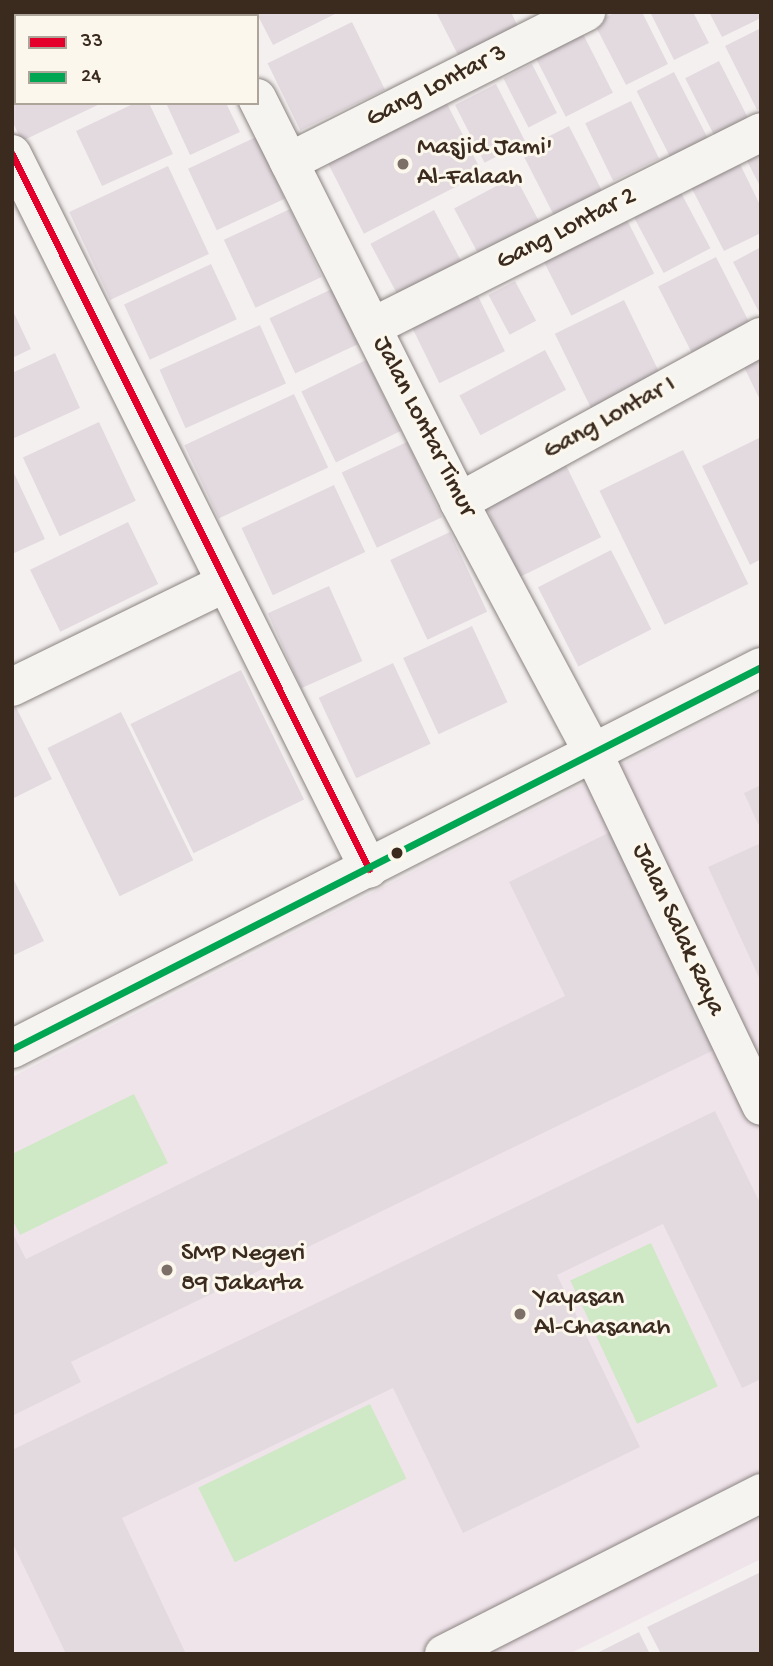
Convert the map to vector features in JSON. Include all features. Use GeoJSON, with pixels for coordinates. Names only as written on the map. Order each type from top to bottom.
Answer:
{"type":"FeatureCollection","features":[{"type":"Feature","properties":{"kind":"street","name":"Gang Lontar 3"},"geometry":{"type":"LineString","coordinates":[[289,162],[586,12]]}},
{"type":"Feature","properties":{"kind":"street","name":"Jalan Lontar Timur"},"geometry":{"type":"LineString","coordinates":[[259,102],[459,502],[593,753]]}},
{"type":"Feature","properties":{"kind":"street","name":"Gang Lontar 2"},"geometry":{"type":"LineString","coordinates":[[372,327],[761,132]]}},
{"type":"Feature","properties":{"kind":"street"},"geometry":{"type":"LineString","coordinates":[[12,154],[369,869]]}},
{"type":"Feature","properties":{"kind":"street","name":"Gang Lontar I"},"geometry":{"type":"LineString","coordinates":[[459,502],[761,337]]}},
{"type":"Feature","properties":{"kind":"street"},"geometry":{"type":"LineString","coordinates":[[12,687],[225,583]]}},
{"type":"Feature","properties":{"kind":"street"},"geometry":{"type":"LineString","coordinates":[[12,1049],[761,667]]}},
{"type":"Feature","properties":{"kind":"street","name":"Jalan Salak Raya"},"geometry":{"type":"LineString","coordinates":[[593,753],[761,1106]]}},
{"type":"Feature","properties":{"kind":"street"},"geometry":{"type":"LineString","coordinates":[[444,1654],[761,1493]]}},
{"type":"Feature","properties":{"kind":"shaded area"},"geometry":{"type":"Polygon","coordinates":[[[761,693],[761,1559],[569,1654],[12,1654],[12,1077],[761,693]]]}},
{"type":"Feature","properties":{"kind":"green space"},"geometry":{"type":"Polygon","coordinates":[[[134,1094],[168,1163],[20,1235],[12,1219],[12,1154],[134,1094]]]}},
{"type":"Feature","properties":{"kind":"green space"},"geometry":{"type":"Polygon","coordinates":[[[651,1243],[718,1386],[637,1424],[570,1281],[651,1243]]]}},
{"type":"Feature","properties":{"kind":"green space"},"geometry":{"type":"Polygon","coordinates":[[[370,1404],[406,1479],[235,1562],[198,1488],[370,1404]]]}},
{"type":"Feature","properties":{"kind":"building"},"geometry":{"type":"Polygon","coordinates":[[[12,12],[76,12],[77,14],[14,14],[12,54],[12,12]]]}},
{"type":"Feature","properties":{"kind":"building"},"geometry":{"type":"Polygon","coordinates":[[[104,12],[186,12],[186,14],[104,12]]]}},
{"type":"Feature","properties":{"kind":"building"},"geometry":{"type":"Polygon","coordinates":[[[256,12],[339,12],[273,45],[256,12]]]}},
{"type":"Feature","properties":{"kind":"building"},"geometry":{"type":"Polygon","coordinates":[[[436,12],[511,12],[519,29],[460,59],[436,12]]]}},
{"type":"Feature","properties":{"kind":"building"},"geometry":{"type":"Polygon","coordinates":[[[616,12],[642,12],[668,64],[626,85],[594,23],[616,12]]]}},
{"type":"Feature","properties":{"kind":"building"},"geometry":{"type":"Polygon","coordinates":[[[650,12],[693,12],[709,43],[674,60],[650,12]]]}},
{"type":"Feature","properties":{"kind":"building"},"geometry":{"type":"Polygon","coordinates":[[[709,12],[761,12],[761,18],[722,37],[709,12]]]}},
{"type":"Feature","properties":{"kind":"building"},"geometry":{"type":"Polygon","coordinates":[[[352,22],[385,89],[300,131],[268,63],[352,22]]]}},
{"type":"Feature","properties":{"kind":"building"},"geometry":{"type":"Polygon","coordinates":[[[761,28],[761,108],[757,110],[725,46],[761,28]]]}},
{"type":"Feature","properties":{"kind":"building"},"geometry":{"type":"Polygon","coordinates":[[[583,34],[613,93],[566,117],[536,58],[583,34]]]}},
{"type":"Feature","properties":{"kind":"building"},"geometry":{"type":"Polygon","coordinates":[[[719,61],[749,121],[716,138],[685,78],[719,61]]]}},
{"type":"Feature","properties":{"kind":"building"},"geometry":{"type":"Polygon","coordinates":[[[532,64],[557,113],[528,128],[503,79],[532,64]]]}},
{"type":"Feature","properties":{"kind":"building"},"geometry":{"type":"Polygon","coordinates":[[[674,72],[708,139],[671,158],[637,91],[674,72]]]}},
{"type":"Feature","properties":{"kind":"building"},"geometry":{"type":"Polygon","coordinates":[[[496,84],[526,142],[485,163],[455,105],[496,84]]]}},
{"type":"Feature","properties":{"kind":"building","name":"Masjid Jami' Al-Falaah"},"geometry":{"type":"Polygon","coordinates":[[[442,94],[482,173],[364,234],[323,154],[442,94]]]}},
{"type":"Feature","properties":{"kind":"building"},"geometry":{"type":"Polygon","coordinates":[[[14,96],[14,105],[98,105],[22,141],[12,121],[14,96]]]}},
{"type":"Feature","properties":{"kind":"building"},"geometry":{"type":"Polygon","coordinates":[[[631,101],[659,159],[613,181],[585,123],[631,101]]]}},
{"type":"Feature","properties":{"kind":"building"},"geometry":{"type":"Polygon","coordinates":[[[131,105],[150,105],[173,154],[102,186],[76,131],[131,105]]]}},
{"type":"Feature","properties":{"kind":"building"},"geometry":{"type":"Polygon","coordinates":[[[167,105],[227,105],[240,132],[190,155],[167,105]]]}},
{"type":"Feature","properties":{"kind":"building"},"geometry":{"type":"Polygon","coordinates":[[[569,126],[603,192],[554,216],[521,151],[569,126]]]}},
{"type":"Feature","properties":{"kind":"building"},"geometry":{"type":"Polygon","coordinates":[[[256,137],[285,199],[217,230],[188,169],[256,137]]]}},
{"type":"Feature","properties":{"kind":"building"},"geometry":{"type":"Polygon","coordinates":[[[761,151],[761,188],[746,159],[761,151]]]}},
{"type":"Feature","properties":{"kind":"building"},"geometry":{"type":"Polygon","coordinates":[[[739,162],[761,207],[761,233],[724,251],[691,187],[739,162]]]}},
{"type":"Feature","properties":{"kind":"building"},"geometry":{"type":"Polygon","coordinates":[[[168,166],[209,254],[110,300],[69,212],[168,166]]]}},
{"type":"Feature","properties":{"kind":"building"},"geometry":{"type":"Polygon","coordinates":[[[515,176],[540,224],[479,256],[454,208],[515,176]]]}},
{"type":"Feature","properties":{"kind":"building"},"geometry":{"type":"Polygon","coordinates":[[[679,189],[710,248],[664,273],[632,214],[679,189]]]}},
{"type":"Feature","properties":{"kind":"building"},"geometry":{"type":"Polygon","coordinates":[[[290,209],[322,277],[256,308],[224,240],[290,209]]]}},
{"type":"Feature","properties":{"kind":"building"},"geometry":{"type":"Polygon","coordinates":[[[434,210],[466,270],[402,304],[370,244],[434,210]]]}},
{"type":"Feature","properties":{"kind":"building"},"geometry":{"type":"Polygon","coordinates":[[[627,220],[654,273],[571,316],[544,262],[627,220]]]}},
{"type":"Feature","properties":{"kind":"building"},"geometry":{"type":"Polygon","coordinates":[[[761,247],[761,316],[733,262],[761,247]]]}},
{"type":"Feature","properties":{"kind":"building"},"geometry":{"type":"Polygon","coordinates":[[[716,257],[750,323],[692,352],[658,287],[716,257]]]}},
{"type":"Feature","properties":{"kind":"building"},"geometry":{"type":"Polygon","coordinates":[[[211,264],[237,319],[150,360],[124,305],[211,264]]]}},
{"type":"Feature","properties":{"kind":"building"},"geometry":{"type":"Polygon","coordinates":[[[515,281],[536,321],[510,335],[489,295],[515,281]]]}},
{"type":"Feature","properties":{"kind":"building"},"geometry":{"type":"Polygon","coordinates":[[[332,289],[358,344],[295,373],[269,318],[332,289]]]}},
{"type":"Feature","properties":{"kind":"building"},"geometry":{"type":"Polygon","coordinates":[[[476,292],[505,351],[439,383],[410,324],[476,292]]]}},
{"type":"Feature","properties":{"kind":"building"},"geometry":{"type":"Polygon","coordinates":[[[624,300],[663,381],[594,415],[555,334],[624,300]]]}},
{"type":"Feature","properties":{"kind":"building"},"geometry":{"type":"Polygon","coordinates":[[[12,309],[31,349],[12,358],[12,309]]]}},
{"type":"Feature","properties":{"kind":"building"},"geometry":{"type":"Polygon","coordinates":[[[260,325],[286,383],[186,428],[160,370],[260,325]]]}},
{"type":"Feature","properties":{"kind":"building"},"geometry":{"type":"Polygon","coordinates":[[[545,350],[566,390],[480,435],[459,396],[545,350]]]}},
{"type":"Feature","properties":{"kind":"building"},"geometry":{"type":"Polygon","coordinates":[[[55,353],[80,408],[12,439],[12,373],[55,353]]]}},
{"type":"Feature","properties":{"kind":"building"},"geometry":{"type":"Polygon","coordinates":[[[761,356],[761,402],[743,365],[761,356]]]}},
{"type":"Feature","properties":{"kind":"building"},"geometry":{"type":"Polygon","coordinates":[[[366,360],[401,431],[336,463],[301,392],[366,360]]]}},
{"type":"Feature","properties":{"kind":"building"},"geometry":{"type":"Polygon","coordinates":[[[294,394],[328,467],[219,519],[184,445],[294,394]]]}},
{"type":"Feature","properties":{"kind":"building"},"geometry":{"type":"Polygon","coordinates":[[[99,422],[136,501],[60,536],[23,457],[99,422]]]}},
{"type":"Feature","properties":{"kind":"building"},"geometry":{"type":"Polygon","coordinates":[[[761,437],[761,559],[750,565],[702,466],[761,437]]]}},
{"type":"Feature","properties":{"kind":"building"},"geometry":{"type":"Polygon","coordinates":[[[407,442],[442,517],[377,548],[342,472],[407,442]]]}},
{"type":"Feature","properties":{"kind":"building"},"geometry":{"type":"Polygon","coordinates":[[[683,450],[748,584],[665,625],[599,491],[683,450]]]}},
{"type":"Feature","properties":{"kind":"building"},"geometry":{"type":"Polygon","coordinates":[[[563,459],[601,537],[520,577],[482,498],[563,459]]]}},
{"type":"Feature","properties":{"kind":"building"},"geometry":{"type":"Polygon","coordinates":[[[12,469],[45,539],[12,554],[12,469]]]}},
{"type":"Feature","properties":{"kind":"building"},"geometry":{"type":"Polygon","coordinates":[[[334,485],[365,552],[273,595],[242,528],[334,485]]]}},
{"type":"Feature","properties":{"kind":"building"},"geometry":{"type":"Polygon","coordinates":[[[128,522],[158,584],[60,632],[30,570],[128,522]]]}},
{"type":"Feature","properties":{"kind":"building"},"geometry":{"type":"Polygon","coordinates":[[[450,532],[487,612],[427,640],[390,560],[450,532]]]}},
{"type":"Feature","properties":{"kind":"building"},"geometry":{"type":"Polygon","coordinates":[[[611,550],[651,629],[578,667],[538,587],[611,550]]]}},
{"type":"Feature","properties":{"kind":"building"},"geometry":{"type":"Polygon","coordinates":[[[329,586],[362,661],[301,688],[268,613],[329,586]]]}},
{"type":"Feature","properties":{"kind":"building"},"geometry":{"type":"Polygon","coordinates":[[[472,626],[507,702],[439,734],[403,658],[472,626]]]}},
{"type":"Feature","properties":{"kind":"building"},"geometry":{"type":"Polygon","coordinates":[[[393,663],[431,744],[356,778],[319,698],[393,663]]]}},
{"type":"Feature","properties":{"kind":"building"},"geometry":{"type":"Polygon","coordinates":[[[241,670],[304,799],[194,853],[130,724],[241,670]]]}},
{"type":"Feature","properties":{"kind":"building"},"geometry":{"type":"Polygon","coordinates":[[[16,707],[52,779],[12,799],[12,709],[16,707]]]}},
{"type":"Feature","properties":{"kind":"building"},"geometry":{"type":"Polygon","coordinates":[[[121,712],[193,860],[120,896],[47,748],[121,712]]]}},
{"type":"Feature","properties":{"kind":"building"},"geometry":{"type":"Polygon","coordinates":[[[761,785],[761,823],[758,824],[744,793],[761,785]]]}},
{"type":"Feature","properties":{"kind":"building"},"geometry":{"type":"Polygon","coordinates":[[[610,832],[716,1049],[71,1362],[81,1382],[12,1416],[12,1232],[26,1259],[565,996],[509,882],[610,832]]]}},
{"type":"Feature","properties":{"kind":"building"},"geometry":{"type":"Polygon","coordinates":[[[761,843],[761,982],[708,867],[761,843]]]}},
{"type":"Feature","properties":{"kind":"building"},"geometry":{"type":"Polygon","coordinates":[[[12,876],[44,941],[12,956],[12,876]]]}},
{"type":"Feature","properties":{"kind":"building"},"geometry":{"type":"Polygon","coordinates":[[[715,1111],[761,1205],[761,1379],[742,1388],[663,1224],[557,1275],[640,1447],[463,1533],[393,1388],[122,1518],[186,1654],[66,1654],[12,1542],[12,1450],[715,1111]]]}},
{"type":"Feature","properties":{"kind":"building"},"geometry":{"type":"Polygon","coordinates":[[[761,1572],[761,1654],[661,1654],[647,1627],[761,1572]]]}},
{"type":"Feature","properties":{"kind":"building"},"geometry":{"type":"Polygon","coordinates":[[[639,1632],[650,1654],[595,1654],[639,1632]]]}},
{"type":"Feature","properties":{"kind":"transit line","name":"33"},"geometry":{"type":"LineString","coordinates":[[12,154],[369,869]]}},
{"type":"Feature","properties":{"kind":"transit line","name":"24"},"geometry":{"type":"LineString","coordinates":[[12,1049],[761,667]]}},
{"type":"Feature","properties":{"kind":"place","name":"Masjid Jami' Al-Falaah"},"geometry":{"type":"Point","coordinates":[403,164]}},
{"type":"Feature","properties":{"kind":"place","name":"SMP Negeri 89 Jakarta"},"geometry":{"type":"Point","coordinates":[167,1270]}},
{"type":"Feature","properties":{"kind":"place","name":"Yayasan Al-Chasanah"},"geometry":{"type":"Point","coordinates":[520,1314]}}]}
